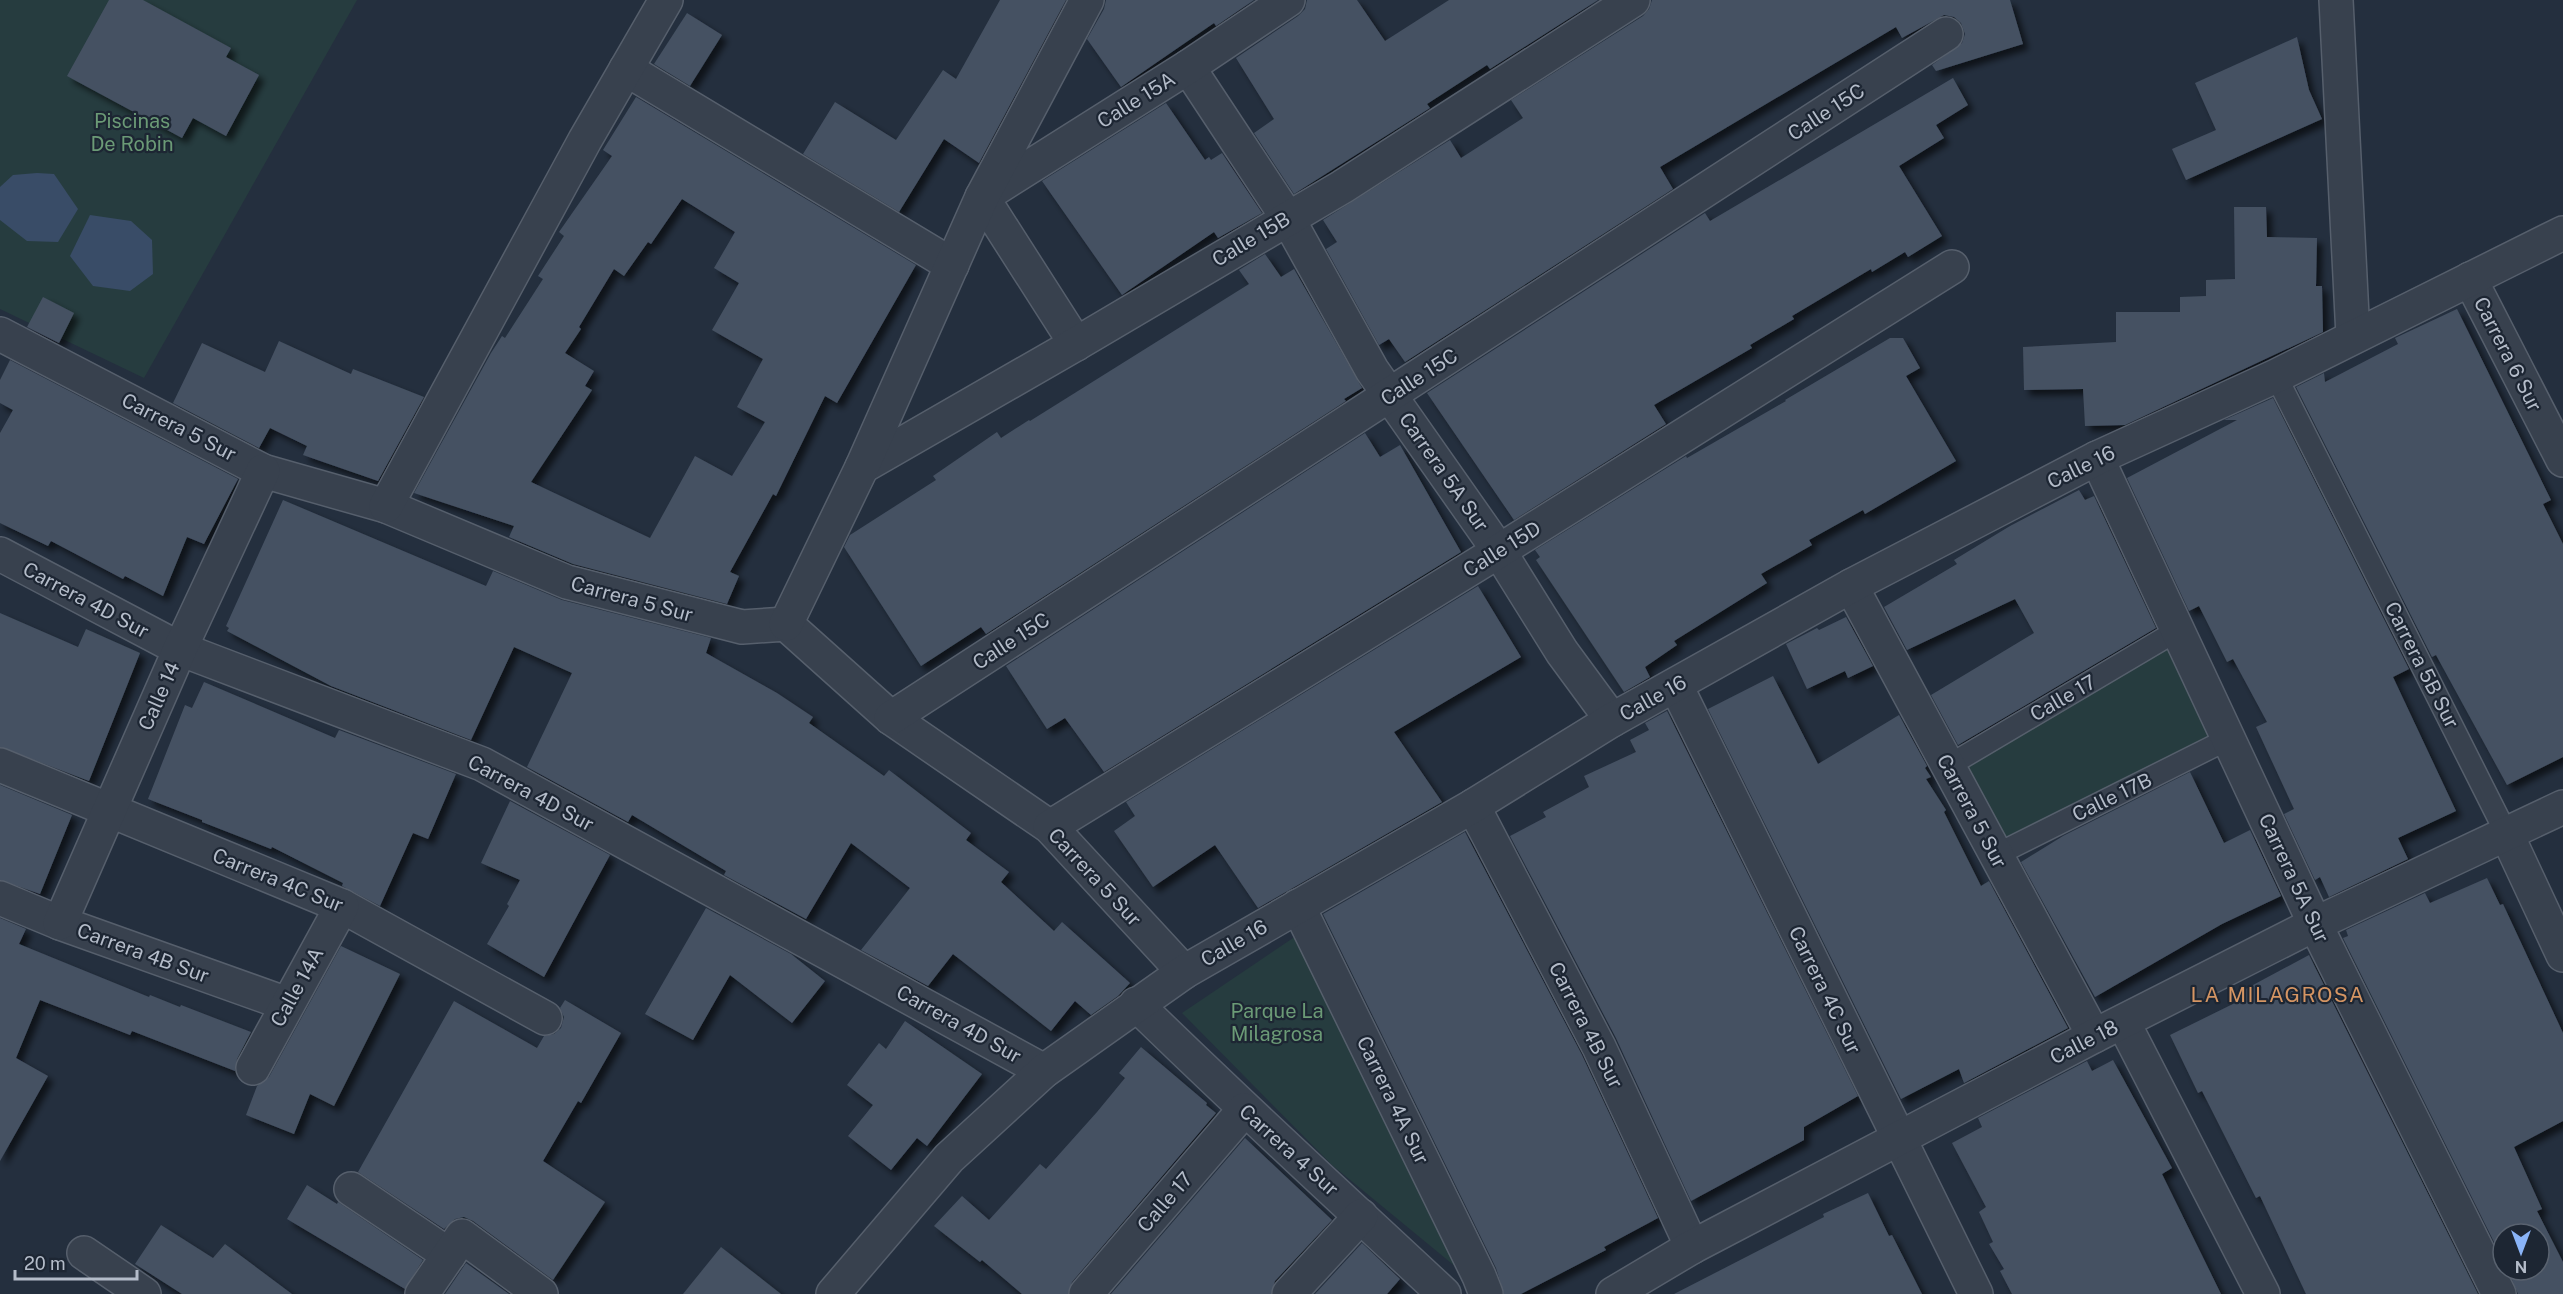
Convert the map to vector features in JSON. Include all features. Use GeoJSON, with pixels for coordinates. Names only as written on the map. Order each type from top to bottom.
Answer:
{"type":"FeatureCollection","features":[{"type":"Feature","properties":{"kind":"street"},"geometry":{"type":"LineString","coordinates":[[386,506],[666,0]]}},
{"type":"Feature","properties":{"kind":"street"},"geometry":{"type":"LineString","coordinates":[[786,624],[862,467],[982,196],[1087,0]]}},
{"type":"Feature","properties":{"kind":"street","name":"Calle 15A"},"geometry":{"type":"LineString","coordinates":[[982,196],[1188,67],[1288,0]]}},
{"type":"Feature","properties":{"kind":"street","name":"Calle 15B"},"geometry":{"type":"LineString","coordinates":[[862,467],[1342,187],[1633,0]]}},
{"type":"Feature","properties":{"kind":"street"},"geometry":{"type":"LineString","coordinates":[[2336,0],[2353,336]]}},
{"type":"Feature","properties":{"kind":"street","name":"Calle 15C"},"geometry":{"type":"LineString","coordinates":[[891,718],[1946,34]]}},
{"type":"Feature","properties":{"kind":"street","name":"Carrera 5A Sur"},"geometry":{"type":"LineString","coordinates":[[1188,67],[1287,218],[1336,308],[1390,395],[1499,551],[1562,652],[1612,720]]}},
{"type":"Feature","properties":{"kind":"street"},"geometry":{"type":"LineString","coordinates":[[626,69],[952,265]]}},
{"type":"Feature","properties":{"kind":"street"},"geometry":{"type":"LineString","coordinates":[[982,196],[1076,344]]}},
{"type":"Feature","properties":{"kind":"street","name":"Calle 16"},"geometry":{"type":"LineString","coordinates":[[833,1294],[949,1158],[1044,1071],[1184,972],[1473,806],[1612,720],[1851,586],[2097,458],[2276,376],[2563,233]]}},
{"type":"Feature","properties":{"kind":"street","name":"Calle 15D"},"geometry":{"type":"LineString","coordinates":[[1050,827],[1499,551],[1952,267]]}},
{"type":"Feature","properties":{"kind":"street","name":"Carrera 6 Sur"},"geometry":{"type":"LineString","coordinates":[[2470,279],[2563,460]]}},
{"type":"Feature","properties":{"kind":"street","name":"Carrera 5 Sur"},"geometry":{"type":"LineString","coordinates":[[0,334],[263,471],[386,506],[567,582],[742,627],[786,624],[891,718],[1050,827],[1184,972]]}},
{"type":"Feature","properties":{"kind":"street","name":"Carrera 5A Sur"},"geometry":{"type":"LineString","coordinates":[[2097,458],[2314,924],[2499,1294]]}},
{"type":"Feature","properties":{"kind":"street","name":"Calle 14"},"geometry":{"type":"LineString","coordinates":[[60,923],[180,649],[263,471]]}},
{"type":"Feature","properties":{"kind":"street","name":"Carrera 4D Sur"},"geometry":{"type":"LineString","coordinates":[[0,554],[180,649],[482,764],[1044,1071]]}},
{"type":"Feature","properties":{"kind":"street","name":"Carrera 5 Sur"},"geometry":{"type":"LineString","coordinates":[[1851,586],[1996,855],[2108,1029],[2263,1294]]}},
{"type":"Feature","properties":{"kind":"street","name":"Carrera 4C Sur"},"geometry":{"type":"LineString","coordinates":[[1676,686],[1976,1294]]}},
{"type":"Feature","properties":{"kind":"street","name":"Carrera 4C Sur"},"geometry":{"type":"LineString","coordinates":[[0,765],[109,812],[342,906],[545,1018]]}},
{"type":"Feature","properties":{"kind":"street","name":"Carrera 4B Sur"},"geometry":{"type":"LineString","coordinates":[[1473,806],[1599,1047],[1692,1247]]}},
{"type":"Feature","properties":{"kind":"street","name":"Calle 18"},"geometry":{"type":"LineString","coordinates":[[1613,1294],[1692,1247],[2108,1029],[2314,924],[2563,807]]}},
{"type":"Feature","properties":{"kind":"street","name":"Carrera 5B Sur"},"geometry":{"type":"LineString","coordinates":[[2507,835],[2563,955]]}},
{"type":"Feature","properties":{"kind":"street","name":"Carrera 4B Sur"},"geometry":{"type":"LineString","coordinates":[[0,898],[60,923],[287,1004]]}},
{"type":"Feature","properties":{"kind":"street","name":"Calle 14A"},"geometry":{"type":"LineString","coordinates":[[253,1068],[342,906]]}},
{"type":"Feature","properties":{"kind":"street","name":"Carrera 4A Sur"},"geometry":{"type":"LineString","coordinates":[[1298,906],[1486,1294]]}},
{"type":"Feature","properties":{"kind":"street","name":"Carrera 4 Sur"},"geometry":{"type":"LineString","coordinates":[[1136,1004],[1244,1110],[1444,1294]]}},
{"type":"Feature","properties":{"kind":"street","name":"Calle 17"},"geometry":{"type":"LineString","coordinates":[[1086,1294],[1244,1110]]}},
{"type":"Feature","properties":{"kind":"street"},"geometry":{"type":"LineString","coordinates":[[351,1189],[541,1294]]}},
{"type":"Feature","properties":{"kind":"street"},"geometry":{"type":"LineString","coordinates":[[1289,1294],[1361,1216]]}},
{"type":"Feature","properties":{"kind":"street"},"geometry":{"type":"LineString","coordinates":[[422,1294],[455,1246]]}},
{"type":"Feature","properties":{"kind":"street"},"geometry":{"type":"LineString","coordinates":[[84,1253],[144,1294]]}},
{"type":"Feature","properties":{"kind":"lane","name":"Carrera 5B Sur"},"geometry":{"type":"LineString","coordinates":[[2276,376],[2507,835]]}},
{"type":"Feature","properties":{"kind":"lane","name":"Calle 17"},"geometry":{"type":"LineString","coordinates":[[1948,766],[2178,630]]}},
{"type":"Feature","properties":{"kind":"lane","name":"Calle 17B"},"geometry":{"type":"LineString","coordinates":[[1996,855],[2228,739]]}},
{"type":"Feature","properties":{"kind":"green space","name":"Piscinas De Robin"},"geometry":{"type":"Polygon","coordinates":[[[0,0],[357,0],[144,378],[0,309],[0,0]]]}},
{"type":"Feature","properties":{"kind":"green space"},"geometry":{"type":"Polygon","coordinates":[[[2171,645],[2216,733],[1999,843],[1961,768],[2171,645]]]}},
{"type":"Feature","properties":{"kind":"green space","name":"Parque La Milagrosa"},"geometry":{"type":"Polygon","coordinates":[[[1302,932],[1462,1272],[1332,1165],[1182,1013],[1302,932]]]}},
{"type":"Feature","properties":{"kind":"water"},"geometry":{"type":"Polygon","coordinates":[[[54,174],[78,209],[58,242],[27,241],[0,220],[0,187],[13,175],[54,174]]]}},
{"type":"Feature","properties":{"kind":"water"},"geometry":{"type":"Polygon","coordinates":[[[90,215],[131,221],[152,240],[153,274],[130,291],[93,286],[70,256],[90,215]]]}},
{"type":"Feature","properties":{"kind":"building"},"geometry":{"type":"Polygon","coordinates":[[[109,0],[143,0],[231,48],[226,57],[259,75],[226,136],[193,118],[182,138],[67,76],[109,0]]]}},
{"type":"Feature","properties":{"kind":"building"},"geometry":{"type":"Polygon","coordinates":[[[1000,0],[1066,0],[979,163],[944,139],[899,212],[803,154],[835,102],[896,140],[943,70],[956,79],[1000,0]]]}},
{"type":"Feature","properties":{"kind":"building"},"geometry":{"type":"Polygon","coordinates":[[[1106,0],[1254,0],[1216,26],[1214,23],[1121,87],[1087,39],[1104,9],[1106,0]]]}},
{"type":"Feature","properties":{"kind":"building"},"geometry":{"type":"Polygon","coordinates":[[[1307,0],[1357,0],[1385,41],[1449,0],[1598,0],[1490,69],[1487,65],[1427,104],[1430,108],[1294,194],[1254,133],[1274,119],[1236,58],[1298,16],[1305,9],[1307,0]]]}},
{"type":"Feature","properties":{"kind":"building"},"geometry":{"type":"Polygon","coordinates":[[[1652,0],[2010,0],[2023,44],[1936,71],[1932,65],[1962,43],[1965,34],[1961,23],[1954,17],[1944,15],[1902,38],[1896,27],[1660,167],[1673,189],[1405,362],[1389,339],[1379,345],[1326,249],[1337,242],[1323,220],[1450,140],[1461,158],[1523,118],[1511,100],[1643,16],[1652,0]]]}},
{"type":"Feature","properties":{"kind":"building"},"geometry":{"type":"Polygon","coordinates":[[[687,13],[722,35],[690,86],[654,64],[687,13]]]}},
{"type":"Feature","properties":{"kind":"building"},"geometry":{"type":"Polygon","coordinates":[[[2297,37],[2309,90],[2322,119],[2186,180],[2172,149],[2216,130],[2195,83],[2297,37]]]}},
{"type":"Feature","properties":{"kind":"building"},"geometry":{"type":"Polygon","coordinates":[[[1953,78],[1968,105],[1936,125],[1944,138],[1899,166],[1942,236],[1908,257],[1905,252],[1872,272],[1871,269],[1792,316],[1794,319],[1750,345],[1752,348],[1654,405],[1666,424],[1514,520],[1427,393],[1705,213],[1710,221],[1953,78]]]}},
{"type":"Feature","properties":{"kind":"building"},"geometry":{"type":"Polygon","coordinates":[[[636,97],[916,265],[837,403],[825,396],[776,496],[773,494],[730,572],[739,576],[727,604],[573,564],[509,537],[514,526],[414,493],[491,353],[502,336],[505,338],[543,279],[538,276],[564,236],[559,232],[612,156],[603,150],[636,97]],[[682,199],[651,244],[648,242],[624,276],[614,269],[565,353],[594,371],[585,386],[592,390],[531,482],[650,538],[695,456],[732,476],[765,422],[737,407],[763,359],[712,330],[739,283],[714,268],[735,232],[682,199]]]}},
{"type":"Feature","properties":{"kind":"building"},"geometry":{"type":"Polygon","coordinates":[[[1166,103],[1205,160],[1209,157],[1211,160],[1222,153],[1262,213],[1218,238],[1214,232],[1122,295],[1042,181],[1166,103]]]}},
{"type":"Feature","properties":{"kind":"building"},"geometry":{"type":"Polygon","coordinates":[[[2234,207],[2266,207],[2267,237],[2317,238],[2316,286],[2322,286],[2323,332],[2125,425],[2085,426],[2083,389],[2024,390],[2023,347],[2116,342],[2116,312],[2180,312],[2180,297],[2206,296],[2206,280],[2235,279],[2234,207]]]}},
{"type":"Feature","properties":{"kind":"building"},"geometry":{"type":"Polygon","coordinates":[[[1265,254],[1281,277],[1294,269],[1362,388],[1344,399],[1346,401],[986,634],[981,627],[921,666],[844,547],[850,535],[936,480],[933,476],[997,432],[1001,438],[1030,421],[1249,284],[1239,270],[1265,254]]]}},
{"type":"Feature","properties":{"kind":"building"},"geometry":{"type":"Polygon","coordinates":[[[43,297],[74,313],[59,343],[27,327],[43,297]]]}},
{"type":"Feature","properties":{"kind":"building"},"geometry":{"type":"Polygon","coordinates":[[[2457,309],[2551,500],[2543,504],[2563,544],[2563,757],[2507,785],[2436,655],[2432,657],[2296,387],[2324,373],[2325,382],[2398,344],[2395,338],[2457,309]]]}},
{"type":"Feature","properties":{"kind":"building"},"geometry":{"type":"Polygon","coordinates":[[[1890,338],[1903,338],[1920,368],[1906,376],[1956,461],[1865,514],[1863,510],[1809,540],[1812,545],[1761,574],[1767,583],[1674,641],[1677,645],[1645,667],[1650,677],[1624,692],[1536,560],[1540,557],[1535,550],[1686,456],[1687,458],[1786,401],[1890,338]]]}},
{"type":"Feature","properties":{"kind":"building"},"geometry":{"type":"Polygon","coordinates":[[[279,341],[351,374],[353,369],[424,397],[378,481],[303,455],[307,446],[270,428],[259,448],[173,403],[202,343],[265,372],[279,341]]]}},
{"type":"Feature","properties":{"kind":"building"},"geometry":{"type":"Polygon","coordinates":[[[10,360],[238,479],[204,544],[187,537],[163,596],[125,576],[123,579],[51,541],[48,546],[0,523],[0,433],[13,410],[0,403],[0,380],[10,360]]]}},
{"type":"Feature","properties":{"kind":"building"},"geometry":{"type":"Polygon","coordinates":[[[2273,398],[2409,669],[2393,677],[2456,811],[2398,838],[2408,859],[2329,897],[2320,877],[2315,880],[2284,814],[2294,809],[2256,727],[2267,722],[2233,659],[2227,662],[2199,606],[2189,611],[2127,478],[2237,420],[2224,420],[2273,398]]]}},
{"type":"Feature","properties":{"kind":"building"},"geometry":{"type":"Polygon","coordinates":[[[1365,433],[1380,457],[1400,445],[1461,552],[1104,772],[1065,718],[1047,729],[1006,666],[1365,433]]]}},
{"type":"Feature","properties":{"kind":"building"},"geometry":{"type":"Polygon","coordinates":[[[2079,490],[2085,500],[2094,496],[2156,628],[1958,745],[1931,695],[2034,633],[2015,599],[1907,650],[1884,607],[1957,564],[1954,560],[2010,526],[2079,490]]]}},
{"type":"Feature","properties":{"kind":"building"},"geometry":{"type":"Polygon","coordinates":[[[283,500],[486,586],[493,571],[562,600],[711,638],[706,653],[777,693],[813,717],[809,723],[884,776],[889,770],[971,833],[966,840],[1009,872],[1001,882],[1054,931],[1062,922],[1130,983],[1118,996],[1091,1015],[1075,1001],[1051,1031],[953,954],[928,986],[861,950],[910,888],[851,843],[806,919],[724,875],[726,871],[632,815],[628,822],[527,767],[572,673],[514,647],[471,740],[331,686],[227,631],[229,628],[226,626],[283,500]]]}},
{"type":"Feature","properties":{"kind":"building"},"geometry":{"type":"Polygon","coordinates":[[[1478,586],[1521,657],[1394,732],[1442,802],[1258,908],[1215,845],[1153,887],[1114,831],[1135,816],[1126,802],[1478,586]]]}},
{"type":"Feature","properties":{"kind":"building"},"geometry":{"type":"Polygon","coordinates":[[[0,613],[78,647],[86,629],[140,653],[89,781],[0,747],[0,613]]]}},
{"type":"Feature","properties":{"kind":"building"},"geometry":{"type":"Polygon","coordinates":[[[1846,617],[1873,666],[1848,678],[1845,671],[1807,689],[1786,644],[1817,628],[1819,630],[1846,617]]]}},
{"type":"Feature","properties":{"kind":"building"},"geometry":{"type":"Polygon","coordinates":[[[1773,676],[1818,764],[1899,715],[1927,766],[1925,768],[1931,777],[1926,779],[1946,810],[1944,812],[1981,886],[1989,881],[2068,1028],[1964,1083],[1959,1069],[1901,1099],[1708,709],[1773,676]]]}},
{"type":"Feature","properties":{"kind":"building"},"geometry":{"type":"Polygon","coordinates":[[[204,682],[335,738],[339,730],[456,774],[428,839],[413,833],[380,906],[342,886],[343,883],[272,847],[271,849],[148,799],[185,705],[192,708],[204,682]]]}},
{"type":"Feature","properties":{"kind":"building"},"geometry":{"type":"Polygon","coordinates":[[[1667,711],[1858,1096],[1804,1127],[1804,1140],[1691,1201],[1616,1038],[1510,836],[1546,817],[1543,812],[1589,787],[1584,776],[1636,752],[1630,740],[1649,730],[1645,723],[1667,711]]]}},
{"type":"Feature","properties":{"kind":"building"},"geometry":{"type":"Polygon","coordinates":[[[2190,772],[2224,843],[2250,830],[2281,896],[2222,924],[2095,997],[2021,862],[2063,836],[2190,772]]]}},
{"type":"Feature","properties":{"kind":"building"},"geometry":{"type":"Polygon","coordinates":[[[0,785],[72,815],[40,894],[0,880],[0,785]]]}},
{"type":"Feature","properties":{"kind":"building"},"geometry":{"type":"Polygon","coordinates":[[[510,801],[610,855],[544,977],[487,944],[509,906],[507,904],[520,880],[481,863],[510,801]]]}},
{"type":"Feature","properties":{"kind":"building"},"geometry":{"type":"Polygon","coordinates":[[[1465,832],[1582,1055],[1658,1218],[1604,1247],[1606,1250],[1521,1294],[1504,1294],[1496,1268],[1323,914],[1465,832]]]}},
{"type":"Feature","properties":{"kind":"building"},"geometry":{"type":"Polygon","coordinates":[[[2487,878],[2500,905],[2503,904],[2563,1033],[2563,1121],[2514,1147],[2542,1209],[2537,1211],[2543,1222],[2491,1222],[2491,1236],[2343,938],[2348,936],[2346,930],[2425,893],[2430,903],[2487,878]]]}},
{"type":"Feature","properties":{"kind":"building"},"geometry":{"type":"Polygon","coordinates":[[[706,908],[791,954],[825,981],[792,1023],[730,975],[693,1040],[645,1014],[706,908]]]}},
{"type":"Feature","properties":{"kind":"building"},"geometry":{"type":"Polygon","coordinates":[[[0,918],[26,929],[19,944],[149,997],[150,995],[180,1007],[181,1005],[251,1032],[237,1059],[235,1071],[132,1031],[130,1035],[40,1000],[16,1058],[48,1076],[0,1161],[0,918]]]}},
{"type":"Feature","properties":{"kind":"building"},"geometry":{"type":"Polygon","coordinates":[[[341,946],[400,974],[334,1106],[310,1094],[294,1134],[246,1115],[257,1086],[269,1077],[341,946]]]}},
{"type":"Feature","properties":{"kind":"building"},"geometry":{"type":"Polygon","coordinates":[[[2309,955],[2478,1294],[2306,1294],[2260,1196],[2256,1198],[2202,1091],[2198,1093],[2170,1035],[2243,999],[2240,992],[2309,955]]]}},
{"type":"Feature","properties":{"kind":"building"},"geometry":{"type":"Polygon","coordinates":[[[565,1000],[621,1033],[581,1103],[578,1101],[543,1161],[605,1202],[553,1280],[473,1221],[464,1217],[455,1219],[444,1229],[358,1172],[454,1001],[537,1048],[544,1036],[554,1034],[561,1028],[564,1017],[560,1008],[565,1000]]]}},
{"type":"Feature","properties":{"kind":"building"},"geometry":{"type":"Polygon","coordinates":[[[905,1021],[982,1074],[927,1146],[917,1138],[891,1170],[848,1136],[873,1105],[847,1085],[879,1043],[886,1049],[905,1021]]]}},
{"type":"Feature","properties":{"kind":"building"},"geometry":{"type":"Polygon","coordinates":[[[1141,1047],[1216,1113],[1072,1282],[1068,1294],[1022,1294],[982,1260],[980,1262],[934,1226],[962,1196],[989,1220],[1040,1164],[1046,1169],[1097,1112],[1125,1078],[1119,1073],[1141,1047]]]}},
{"type":"Feature","properties":{"kind":"building"},"geometry":{"type":"Polygon","coordinates":[[[2113,1060],[2172,1168],[2162,1174],[2221,1294],[2012,1294],[2000,1271],[2004,1269],[1989,1244],[1993,1242],[1979,1212],[1986,1207],[1952,1143],[1982,1127],[1978,1118],[2087,1061],[2092,1071],[2113,1060]]]}},
{"type":"Feature","properties":{"kind":"building"},"geometry":{"type":"Polygon","coordinates":[[[1245,1138],[1332,1220],[1275,1281],[1271,1294],[1111,1294],[1245,1138]]]}},
{"type":"Feature","properties":{"kind":"building"},"geometry":{"type":"Polygon","coordinates":[[[307,1185],[337,1204],[338,1202],[423,1260],[405,1289],[287,1219],[307,1185]]]}},
{"type":"Feature","properties":{"kind":"building"},"geometry":{"type":"Polygon","coordinates":[[[1868,1193],[1922,1294],[1674,1294],[1824,1217],[1823,1214],[1868,1193]]]}},
{"type":"Feature","properties":{"kind":"building"},"geometry":{"type":"Polygon","coordinates":[[[161,1225],[213,1258],[225,1244],[292,1294],[182,1294],[135,1264],[161,1225]]]}},
{"type":"Feature","properties":{"kind":"building"},"geometry":{"type":"Polygon","coordinates":[[[2551,1238],[2563,1262],[2563,1294],[2518,1294],[2513,1282],[2551,1282],[2551,1238]]]}},
{"type":"Feature","properties":{"kind":"building"},"geometry":{"type":"Polygon","coordinates":[[[1362,1243],[1400,1279],[1387,1294],[1315,1294],[1362,1243]]]}},
{"type":"Feature","properties":{"kind":"building"},"geometry":{"type":"Polygon","coordinates":[[[721,1247],[781,1294],[683,1294],[721,1247]]]}},
{"type":"Feature","properties":{"kind":"building"},"geometry":{"type":"Polygon","coordinates":[[[466,1263],[509,1294],[445,1294],[466,1263]]]}},
{"type":"Feature","properties":{"kind":"district","name":"LA MILAGROSA"},"geometry":{"type":"Point","coordinates":[2278,994]}}]}
